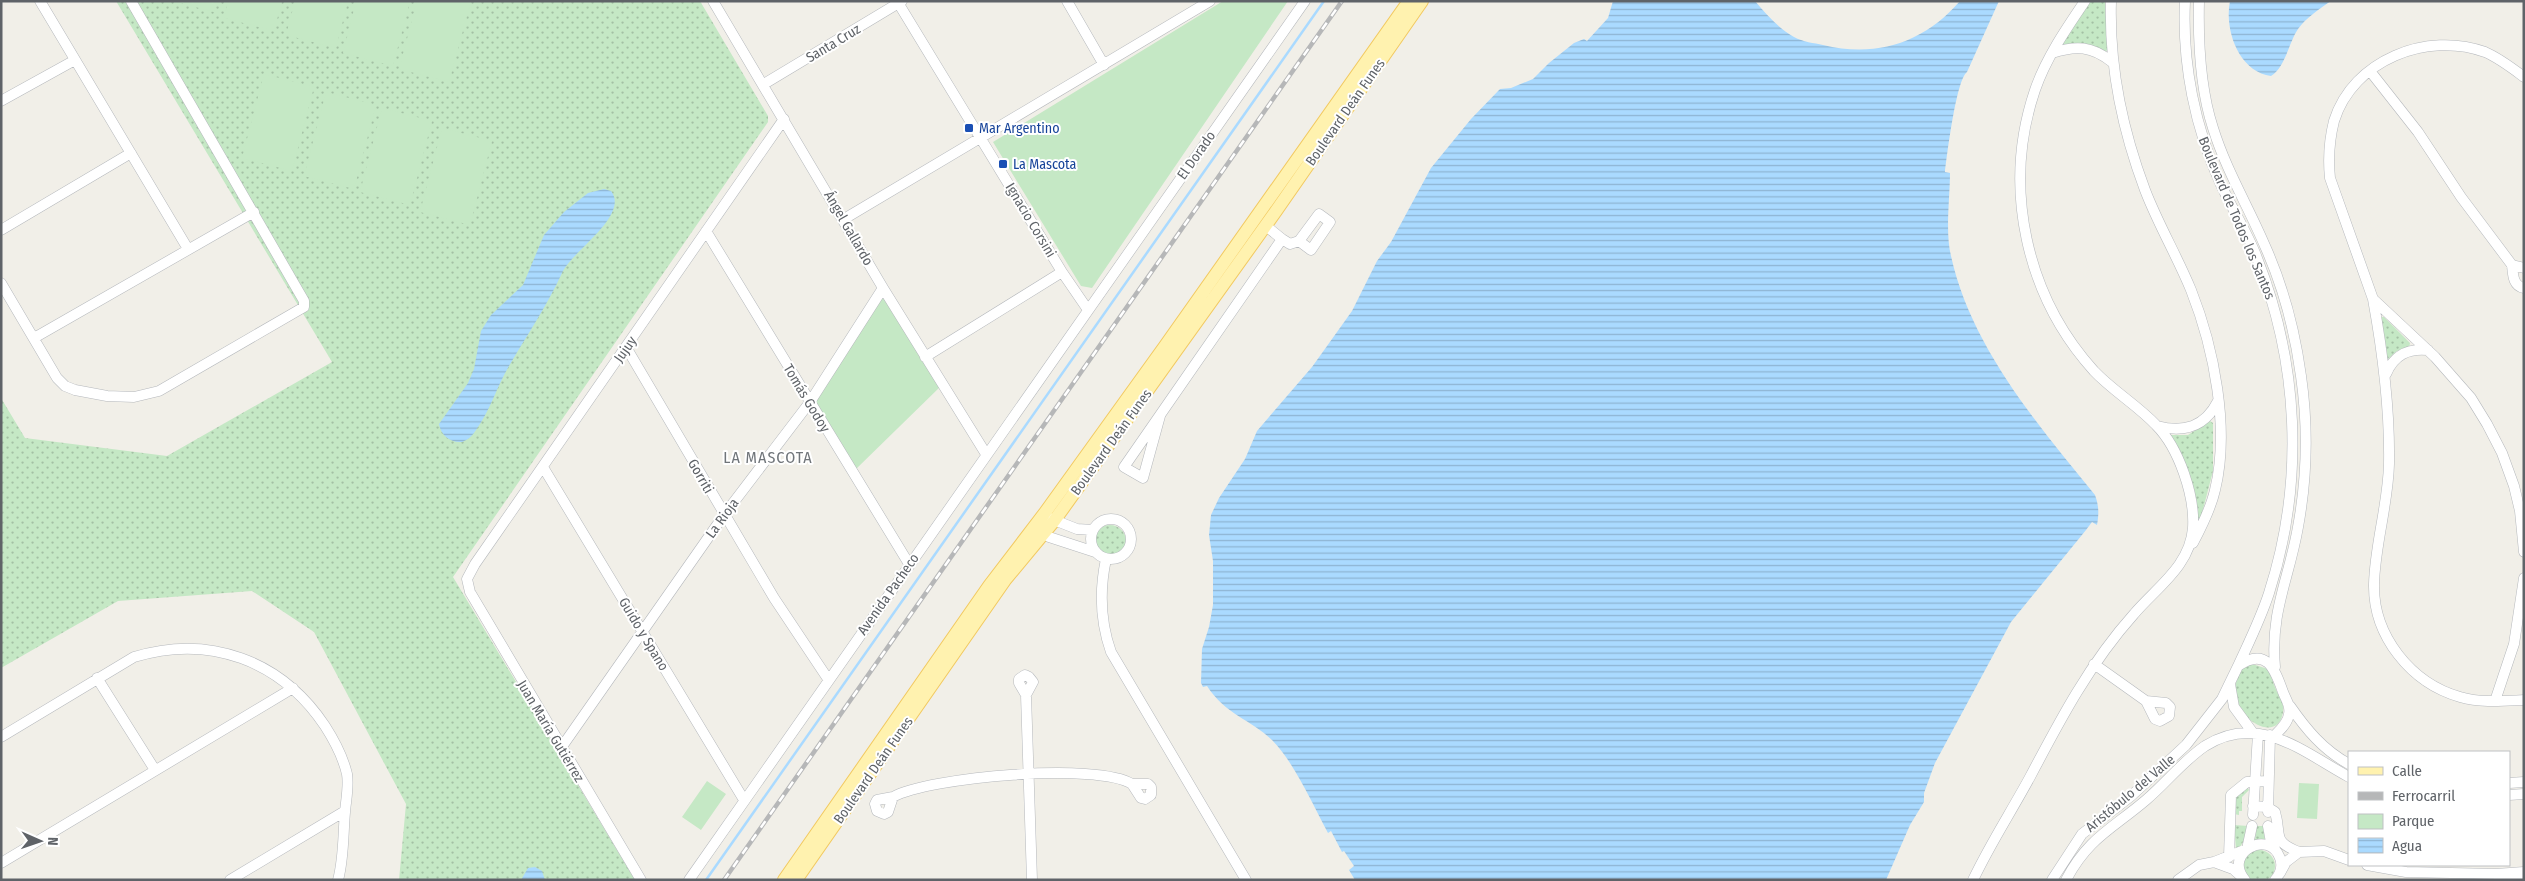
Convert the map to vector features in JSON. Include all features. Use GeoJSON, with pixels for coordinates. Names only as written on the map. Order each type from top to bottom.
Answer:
{"type":"FeatureCollection","features":[{"type":"Feature","properties":{"kind":"main road","name":"Boulevard Deán Funes"},"geometry":{"type":"LineString","coordinates":[[1049,518],[1409,1]]}},
{"type":"Feature","properties":{"kind":"main road","name":"Boulevard Deán Funes"},"geometry":{"type":"LineString","coordinates":[[796,880],[1039,531],[1266,226],[1422,1]]}},
{"type":"Feature","properties":{"kind":"main road","name":"Boulevard Deán Funes"},"geometry":{"type":"LineString","coordinates":[[784,880],[989,586],[1039,531]]}},
{"type":"Feature","properties":{"kind":"street"},"geometry":{"type":"LineString","coordinates":[[40,1],[188,249]]}},
{"type":"Feature","properties":{"kind":"street"},"geometry":{"type":"LineString","coordinates":[[1,283],[57,378],[74,390],[134,397],[148,396],[175,384],[304,307],[304,301],[254,212],[131,1]]}},
{"type":"Feature","properties":{"kind":"street","name":"Ángel Gallardo"},"geometry":{"type":"LineString","coordinates":[[713,1],[884,288],[986,454]]}},
{"type":"Feature","properties":{"kind":"street"},"geometry":{"type":"LineString","coordinates":[[1067,1],[1104,65]]}},
{"type":"Feature","properties":{"kind":"street"},"geometry":{"type":"LineString","coordinates":[[844,219],[1210,1]]}},
{"type":"Feature","properties":{"kind":"street","name":"El Dorado"},"geometry":{"type":"LineString","coordinates":[[1088,310],[1305,1]]}},
{"type":"Feature","properties":{"kind":"street"},"geometry":{"type":"LineString","coordinates":[[2085,1],[2052,53],[2036,89],[2028,117],[2020,170],[2023,216],[2032,261],[2057,321],[2077,350],[2116,392],[2157,426],[2171,447],[2189,490],[2193,527],[2190,550]]}},
{"type":"Feature","properties":{"kind":"street"},"geometry":{"type":"LineString","coordinates":[[1973,880],[2001,824],[2028,780],[2071,699],[2094,664],[2133,615],[2177,569],[2190,550],[2202,527],[2215,491],[2220,463],[2218,400],[2212,361],[2191,290],[2146,192],[2127,138],[2112,62],[2111,1]]}},
{"type":"Feature","properties":{"kind":"street","name":"Boulevard de Todos los Santos"},"geometry":{"type":"LineString","coordinates":[[2185,1],[2186,66],[2200,129],[2212,164],[2254,250],[2268,286],[2284,348],[2291,396],[2292,457],[2290,493],[2282,544],[2260,616],[2238,666]]}},
{"type":"Feature","properties":{"kind":"street","name":"Boulevard de Todos los Santos"},"geometry":{"type":"LineString","coordinates":[[2199,1],[2200,56],[2212,127],[2228,170],[2274,266],[2296,350],[2304,398],[2305,428],[2301,504],[2290,562],[2275,616],[2275,668]]}},
{"type":"Feature","properties":{"kind":"street","name":"Santa Cruz"},"geometry":{"type":"LineString","coordinates":[[764,84],[899,2]]}},
{"type":"Feature","properties":{"kind":"street","name":"Ignacio Corsini"},"geometry":{"type":"LineString","coordinates":[[899,2],[1062,272],[1088,310]]}},
{"type":"Feature","properties":{"kind":"street"},"geometry":{"type":"LineString","coordinates":[[2524,77],[2486,53],[2463,46],[2441,44],[2407,50],[2386,60],[2370,71],[2352,88],[2342,104],[2329,142],[2330,178],[2373,299],[2385,375],[2388,467],[2374,586],[2380,622],[2402,661],[2416,674],[2440,689],[2459,696],[2495,702],[2524,700]]}},
{"type":"Feature","properties":{"kind":"street"},"geometry":{"type":"LineString","coordinates":[[2052,53],[2067,48],[2089,47],[2112,62]]}},
{"type":"Feature","properties":{"kind":"street"},"geometry":{"type":"LineString","coordinates":[[1,101],[75,60]]}},
{"type":"Feature","properties":{"kind":"street"},"geometry":{"type":"LineString","coordinates":[[2370,71],[2418,132],[2472,213],[2512,265],[2515,283],[2518,287],[2524,288]]}},
{"type":"Feature","properties":{"kind":"street","name":"Jujuy"},"geometry":{"type":"LineString","coordinates":[[467,579],[475,564],[784,119]]}},
{"type":"Feature","properties":{"kind":"street"},"geometry":{"type":"LineString","coordinates":[[1,230],[131,153]]}},
{"type":"Feature","properties":{"kind":"street"},"geometry":{"type":"LineString","coordinates":[[34,338],[254,212]]}},
{"type":"Feature","properties":{"kind":"street"},"geometry":{"type":"LineString","coordinates":[[1266,226],[1290,244],[1299,241]]}},
{"type":"Feature","properties":{"kind":"street","name":"Tomás Godoy"},"geometry":{"type":"LineString","coordinates":[[706,231],[909,564]]}},
{"type":"Feature","properties":{"kind":"street"},"geometry":{"type":"LineString","coordinates":[[1160,416],[1143,478],[1124,467],[1282,239]]}},
{"type":"Feature","properties":{"kind":"street"},"geometry":{"type":"LineString","coordinates":[[2512,265],[2524,268]]}},
{"type":"Feature","properties":{"kind":"street"},"geometry":{"type":"LineString","coordinates":[[926,357],[1062,272]]}},
{"type":"Feature","properties":{"kind":"street","name":"La Rioja"},"geometry":{"type":"LineString","coordinates":[[561,748],[724,514],[810,402],[884,288]]}},
{"type":"Feature","properties":{"kind":"street"},"geometry":{"type":"LineString","coordinates":[[2373,299],[2428,350],[2471,398],[2502,453],[2520,511],[2524,552]]}},
{"type":"Feature","properties":{"kind":"street","name":"Avenida Pacheco"},"geometry":{"type":"LineString","coordinates":[[689,880],[1088,310]]}},
{"type":"Feature","properties":{"kind":"street","name":"Gorriti"},"geometry":{"type":"LineString","coordinates":[[626,347],[724,514],[828,679]]}},
{"type":"Feature","properties":{"kind":"street"},"geometry":{"type":"LineString","coordinates":[[2385,375],[2392,361],[2398,356],[2414,350],[2428,350]]}},
{"type":"Feature","properties":{"kind":"street"},"geometry":{"type":"LineString","coordinates":[[2157,426],[2172,430],[2185,429],[2199,424],[2212,412],[2218,400]]}},
{"type":"Feature","properties":{"kind":"street","name":"Guido y Spano"},"geometry":{"type":"LineString","coordinates":[[543,467],[744,800]]}},
{"type":"Feature","properties":{"kind":"street"},"geometry":{"type":"LineString","coordinates":[[1049,518],[1077,529],[1093,530]]}},
{"type":"Feature","properties":{"kind":"street"},"geometry":{"type":"LineString","coordinates":[[1039,531],[1094,552],[1106,559],[1113,560],[1126,554],[1130,548],[1131,534],[1123,522],[1110,519],[1097,524],[1093,530],[1091,541],[1094,552]]}},
{"type":"Feature","properties":{"kind":"street"},"geometry":{"type":"LineString","coordinates":[[1106,559],[1102,578],[1102,617],[1111,652],[1246,880]]}},
{"type":"Feature","properties":{"kind":"street"},"geometry":{"type":"LineString","coordinates":[[2495,702],[2514,644],[2524,578]]}},
{"type":"Feature","properties":{"kind":"street","name":"Juan María Gutiérrez"},"geometry":{"type":"LineString","coordinates":[[467,579],[470,592],[641,880]]}},
{"type":"Feature","properties":{"kind":"street"},"geometry":{"type":"LineString","coordinates":[[1,737],[134,657],[172,648],[194,648],[230,653],[254,663],[293,688],[317,714],[342,760],[347,775],[338,880]]}},
{"type":"Feature","properties":{"kind":"street"},"geometry":{"type":"LineString","coordinates":[[2278,847],[2276,813],[2253,810],[2256,734],[2234,707],[2230,684],[2238,666],[2245,661],[2263,660],[2275,668],[2290,706],[2308,732],[2330,752],[2348,763]]}},
{"type":"Feature","properties":{"kind":"street"},"geometry":{"type":"LineString","coordinates":[[2094,664],[2146,701]]}},
{"type":"Feature","properties":{"kind":"street"},"geometry":{"type":"LineString","coordinates":[[97,678],[155,770]]}},
{"type":"Feature","properties":{"kind":"street","name":"Aristóbulo del Valle"},"geometry":{"type":"LineString","coordinates":[[2052,880],[2082,834],[2131,796],[2181,750],[2212,713],[2230,684]]}},
{"type":"Feature","properties":{"kind":"street"},"geometry":{"type":"LineString","coordinates":[[1,864],[293,688]]}},
{"type":"Feature","properties":{"kind":"street"},"geometry":{"type":"LineString","coordinates":[[1026,695],[1032,880]]}},
{"type":"Feature","properties":{"kind":"street"},"geometry":{"type":"LineString","coordinates":[[2268,811],[2268,781],[2272,736],[2286,722],[2290,706]]}},
{"type":"Feature","properties":{"kind":"street"},"geometry":{"type":"LineString","coordinates":[[2256,734],[2272,736],[2293,744],[2348,776]]}},
{"type":"Feature","properties":{"kind":"street","name":"Aristóbulo del Valle"},"geometry":{"type":"LineString","coordinates":[[2066,880],[2088,846],[2160,788],[2193,756],[2220,740],[2256,734]]}},
{"type":"Feature","properties":{"kind":"street"},"geometry":{"type":"LineString","coordinates":[[893,797],[928,786],[1028,774],[1110,777],[1132,784]]}},
{"type":"Feature","properties":{"kind":"street"},"geometry":{"type":"LineString","coordinates":[[2229,856],[2231,795],[2242,785],[2254,781],[2268,781]]}},
{"type":"Feature","properties":{"kind":"street"},"geometry":{"type":"LineString","coordinates":[[2510,783],[2524,782]]}},
{"type":"Feature","properties":{"kind":"street"},"geometry":{"type":"LineString","coordinates":[[2510,795],[2524,794]]}},
{"type":"Feature","properties":{"kind":"street"},"geometry":{"type":"LineString","coordinates":[[230,880],[345,811]]}},
{"type":"Feature","properties":{"kind":"street"},"geometry":{"type":"LineString","coordinates":[[2244,879],[2239,866],[2240,860],[2247,849],[2252,826]]}},
{"type":"Feature","properties":{"kind":"street"},"geometry":{"type":"LineString","coordinates":[[2268,826],[2278,847],[2281,860],[2278,876]]}},
{"type":"Feature","properties":{"kind":"street"},"geometry":{"type":"LineString","coordinates":[[2178,880],[2199,865],[2214,862],[2258,844],[2299,852],[2324,851],[2348,860]]}},
{"type":"Feature","properties":{"kind":"street"},"geometry":{"type":"LineString","coordinates":[[2278,876],[2286,862],[2299,852]]}},
{"type":"Feature","properties":{"kind":"street"},"geometry":{"type":"LineString","coordinates":[[2214,862],[2233,869],[2244,879]]}},
{"type":"Feature","properties":{"kind":"street"},"geometry":{"type":"LineString","coordinates":[[2373,866],[2406,872],[2496,874],[2524,872]]}},
{"type":"Feature","properties":{"kind":"street"},"geometry":{"type":"LineString","coordinates":[[2496,874],[2524,879]]}},
{"type":"Feature","properties":{"kind":"green space"},"geometry":{"type":"Polygon","coordinates":[[[116,1],[700,1],[768,116],[768,122],[453,577],[635,880],[399,880],[406,804],[314,632],[252,591],[118,601],[1,668],[1,398],[25,438],[167,456],[332,362],[116,1]]]}},
{"type":"Feature","properties":{"kind":"green space"},"geometry":{"type":"Polygon","coordinates":[[[173,1],[216,1],[214,12],[173,1]]]}},
{"type":"Feature","properties":{"kind":"green space"},"geometry":{"type":"Polygon","coordinates":[[[228,1],[282,1],[274,31],[224,18],[228,1]]]}},
{"type":"Feature","properties":{"kind":"green space"},"geometry":{"type":"Polygon","coordinates":[[[295,1],[348,1],[336,48],[286,35],[295,1]]]}},
{"type":"Feature","properties":{"kind":"green space"},"geometry":{"type":"Polygon","coordinates":[[[356,1],[410,1],[393,66],[343,53],[356,1]]]}},
{"type":"Feature","properties":{"kind":"green space"},"geometry":{"type":"Polygon","coordinates":[[[417,1],[471,1],[449,82],[399,69],[417,1]]]}},
{"type":"Feature","properties":{"kind":"green space"},"geometry":{"type":"Polygon","coordinates":[[[1223,1],[1288,1],[1092,288],[1081,286],[993,142],[1223,1]]]}},
{"type":"Feature","properties":{"kind":"green space"},"geometry":{"type":"Polygon","coordinates":[[[2089,1],[2105,1],[2108,50],[2104,52],[2083,43],[2064,46],[2061,41],[2089,1]]]}},
{"type":"Feature","properties":{"kind":"green space"},"geometry":{"type":"Polygon","coordinates":[[[264,74],[314,87],[292,171],[242,158],[264,74]]]}},
{"type":"Feature","properties":{"kind":"green space"},"geometry":{"type":"Polygon","coordinates":[[[326,92],[376,105],[354,189],[304,176],[326,92]]]}},
{"type":"Feature","properties":{"kind":"green space"},"geometry":{"type":"Polygon","coordinates":[[[382,108],[432,121],[410,205],[360,192],[382,108]]]}},
{"type":"Feature","properties":{"kind":"green space"},"geometry":{"type":"Polygon","coordinates":[[[442,128],[492,141],[470,225],[420,212],[442,128]]]}},
{"type":"Feature","properties":{"kind":"green space"},"geometry":{"type":"Polygon","coordinates":[[[884,295],[941,386],[855,470],[813,402],[884,295]]]}},
{"type":"Feature","properties":{"kind":"green space"},"geometry":{"type":"Polygon","coordinates":[[[2382,317],[2410,343],[2409,348],[2397,351],[2387,360],[2378,321],[2382,317]]]}},
{"type":"Feature","properties":{"kind":"green space"},"geometry":{"type":"Polygon","coordinates":[[[2210,421],[2213,423],[2213,471],[2200,521],[2197,520],[2168,439],[2171,435],[2188,435],[2210,421]]]}},
{"type":"Feature","properties":{"kind":"green space"},"geometry":{"type":"Polygon","coordinates":[[[1110,525],[1116,526],[1121,530],[1125,535],[1125,547],[1121,552],[1116,556],[1110,557],[1104,556],[1099,552],[1095,547],[1094,541],[1095,535],[1099,530],[1104,526],[1110,525]]]}},
{"type":"Feature","properties":{"kind":"green space"},"geometry":{"type":"Polygon","coordinates":[[[2252,664],[2268,669],[2282,702],[2283,712],[2279,722],[2272,727],[2264,727],[2255,723],[2246,716],[2239,706],[2236,695],[2238,676],[2243,668],[2252,664]]]}},
{"type":"Feature","properties":{"kind":"green space"},"geometry":{"type":"Polygon","coordinates":[[[707,781],[726,794],[701,830],[682,817],[707,781]]]}},
{"type":"Feature","properties":{"kind":"green space"},"geometry":{"type":"Polygon","coordinates":[[[2299,783],[2319,784],[2317,819],[2297,818],[2299,783]]]}},
{"type":"Feature","properties":{"kind":"green space"},"geometry":{"type":"Polygon","coordinates":[[[2247,786],[2249,790],[2242,797],[2242,811],[2239,811],[2239,815],[2234,814],[2235,796],[2247,786]]]}},
{"type":"Feature","properties":{"kind":"green space"},"geometry":{"type":"Polygon","coordinates":[[[2234,825],[2248,826],[2247,835],[2239,849],[2236,849],[2234,825]]]}},
{"type":"Feature","properties":{"kind":"green space"},"geometry":{"type":"Polygon","coordinates":[[[2256,826],[2264,826],[2265,840],[2255,841],[2256,826]]]}},
{"type":"Feature","properties":{"kind":"green space"},"geometry":{"type":"Polygon","coordinates":[[[2259,850],[2265,851],[2270,855],[2274,860],[2274,872],[2270,877],[2265,881],[2259,882],[2253,881],[2248,877],[2244,872],[2243,866],[2244,860],[2248,855],[2253,851],[2259,850]]]}},
{"type":"Feature","properties":{"kind":"water"},"geometry":{"type":"Polygon","coordinates":[[[1613,1],[1755,1],[1778,26],[1797,39],[1843,49],[1862,50],[1898,44],[1915,37],[1946,15],[1960,1],[1999,1],[1963,78],[1956,103],[1945,172],[1950,173],[1949,247],[1961,290],[1974,322],[1990,353],[2030,413],[2095,495],[2098,506],[2098,521],[2097,525],[2092,522],[2011,622],[1935,763],[1924,793],[1924,802],[1910,825],[1886,880],[1355,880],[1349,870],[1354,866],[1344,851],[1342,852],[1331,831],[1328,833],[1303,784],[1280,749],[1264,733],[1222,704],[1207,686],[1203,687],[1201,683],[1202,649],[1213,605],[1213,561],[1209,535],[1211,515],[1219,498],[1245,459],[1257,431],[1312,367],[1352,311],[1377,261],[1391,242],[1431,168],[1471,119],[1500,89],[1511,88],[1533,79],[1574,43],[1584,39],[1587,41],[1608,18],[1613,1]]]}},
{"type":"Feature","properties":{"kind":"water"},"geometry":{"type":"Polygon","coordinates":[[[2230,1],[2331,1],[2301,25],[2280,67],[2271,76],[2260,73],[2250,67],[2236,48],[2229,24],[2230,1]]]}},
{"type":"Feature","properties":{"kind":"water"},"geometry":{"type":"Polygon","coordinates":[[[604,189],[611,191],[615,201],[613,211],[597,233],[562,273],[505,374],[481,423],[468,439],[462,442],[447,438],[439,424],[468,383],[474,369],[481,331],[491,315],[523,285],[544,235],[564,212],[588,193],[604,189]]]}},
{"type":"Feature","properties":{"kind":"water"},"geometry":{"type":"Polygon","coordinates":[[[535,867],[542,871],[545,880],[521,880],[528,868],[535,867]]]}},
{"type":"Feature","properties":{"kind":"waterway"},"geometry":{"type":"LineString","coordinates":[[706,880],[1324,1]]}},
{"type":"Feature","properties":{"kind":"railway"},"geometry":{"type":"LineString","coordinates":[[724,880],[1342,1]]}},
{"type":"Feature","properties":{"kind":"place","name":"Mar Argentino"},"geometry":{"type":"Point","coordinates":[969,128]}},
{"type":"Feature","properties":{"kind":"place","name":"La Mascota"},"geometry":{"type":"Point","coordinates":[1003,164]}},
{"type":"Feature","properties":{"kind":"district","name":"LA MASCOTA"},"geometry":{"type":"Point","coordinates":[768,457]}}]}
